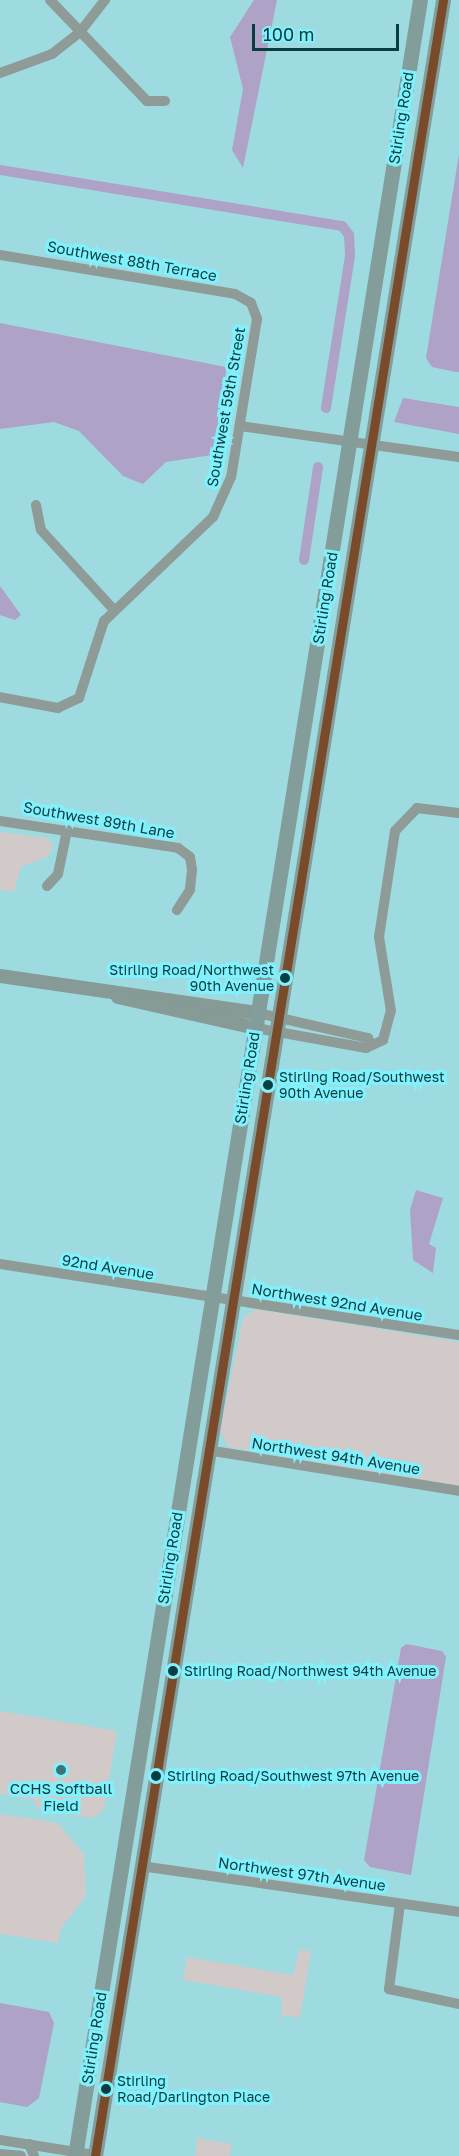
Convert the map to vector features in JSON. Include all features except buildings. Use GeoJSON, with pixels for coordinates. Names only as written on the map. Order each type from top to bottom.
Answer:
{"type":"FeatureCollection","features":[{"type":"Feature","properties":{"kind":"main road","name":"Stirling Road"},"geometry":{"type":"LineString","coordinates":[[76,2154],[420,0]]}},
{"type":"Feature","properties":{"kind":"main road","name":"Stirling Road"},"geometry":{"type":"LineString","coordinates":[[95,2156],[274,1024],[443,0]]}},
{"type":"Feature","properties":{"kind":"main road"},"geometry":{"type":"LineString","coordinates":[[416,26],[438,28]]}},
{"type":"Feature","properties":{"kind":"main road"},"geometry":{"type":"LineString","coordinates":[[324,603],[343,601]]}},
{"type":"Feature","properties":{"kind":"main road"},"geometry":{"type":"LineString","coordinates":[[143,1726],[163,1730]]}},
{"type":"Feature","properties":{"kind":"main road"},"geometry":{"type":"LineString","coordinates":[[103,1982],[122,1985]]}},
{"type":"Feature","properties":{"kind":"street"},"geometry":{"type":"LineString","coordinates":[[50,0],[147,101],[165,101]]}},
{"type":"Feature","properties":{"kind":"street"},"geometry":{"type":"LineString","coordinates":[[0,73],[36,63],[80,32],[105,0]]}},
{"type":"Feature","properties":{"kind":"street","name":"Southwest 88th Terrace"},"geometry":{"type":"LineString","coordinates":[[0,255],[235,294],[254,307]]}},
{"type":"Feature","properties":{"kind":"street","name":"Southwest 59th Street"},"geometry":{"type":"LineString","coordinates":[[0,697],[58,708],[73,703],[87,682],[98,631],[114,610],[213,517],[231,477],[257,319],[254,307]]}},
{"type":"Feature","properties":{"kind":"street"},"geometry":{"type":"LineString","coordinates":[[240,426],[459,457]]}},
{"type":"Feature","properties":{"kind":"street"},"geometry":{"type":"LineString","coordinates":[[36,505],[41,530],[114,610]]}},
{"type":"Feature","properties":{"kind":"street"},"geometry":{"type":"LineString","coordinates":[[0,976],[257,1020],[366,1048],[370,1043],[383,1040],[389,1028],[389,987],[379,937],[395,831],[406,814],[425,807],[459,813]]}},
{"type":"Feature","properties":{"kind":"street","name":"Southwest 89th Lane"},"geometry":{"type":"LineString","coordinates":[[0,821],[172,846],[190,857],[190,890],[177,910]]}},
{"type":"Feature","properties":{"kind":"street"},"geometry":{"type":"LineString","coordinates":[[47,886],[58,874],[67,830]]}},
{"type":"Feature","properties":{"kind":"street"},"geometry":{"type":"LineString","coordinates":[[257,1020],[368,1038],[370,1043]]}},
{"type":"Feature","properties":{"kind":"street","name":"92nd Avenue"},"geometry":{"type":"LineString","coordinates":[[0,1264],[211,1298]]}},
{"type":"Feature","properties":{"kind":"street","name":"Northwest 92nd Avenue"},"geometry":{"type":"LineString","coordinates":[[211,1298],[459,1335]]}},
{"type":"Feature","properties":{"kind":"street","name":"Northwest 94th Avenue"},"geometry":{"type":"LineString","coordinates":[[207,1450],[459,1491]]}},
{"type":"Feature","properties":{"kind":"street","name":"Northwest 97th Avenue"},"geometry":{"type":"LineString","coordinates":[[141,1866],[459,1912]]}},
{"type":"Feature","properties":{"kind":"street"},"geometry":{"type":"LineString","coordinates":[[400,1904],[389,1989],[459,2004]]}},
{"type":"Feature","properties":{"kind":"street"},"geometry":{"type":"LineString","coordinates":[[21,2156],[4,2153],[1,2139],[95,2156]]}},
{"type":"Feature","properties":{"kind":"street"},"geometry":{"type":"LineString","coordinates":[[29,2144],[34,2156]]}},
{"type":"Feature","properties":{"kind":"shaded area"},"geometry":{"type":"Polygon","coordinates":[[[254,0],[277,0],[243,168],[232,150],[243,89],[230,37],[254,0]]]}},
{"type":"Feature","properties":{"kind":"shaded area"},"geometry":{"type":"Polygon","coordinates":[[[459,154],[459,372],[456,372],[432,367],[426,358],[459,154]]]}},
{"type":"Feature","properties":{"kind":"shaded area"},"geometry":{"type":"Polygon","coordinates":[[[0,323],[226,367],[224,418],[212,455],[166,462],[143,484],[123,476],[79,431],[54,422],[0,429],[0,323]]]}},
{"type":"Feature","properties":{"kind":"shaded area"},"geometry":{"type":"Polygon","coordinates":[[[403,398],[459,407],[459,434],[394,422],[403,398]]]}},
{"type":"Feature","properties":{"kind":"shaded area"},"geometry":{"type":"Polygon","coordinates":[[[0,586],[21,615],[15,620],[0,615],[0,586]]]}},
{"type":"Feature","properties":{"kind":"shaded area"},"geometry":{"type":"Polygon","coordinates":[[[0,832],[48,838],[53,847],[47,857],[21,867],[14,892],[0,890],[0,832]]]}},
{"type":"Feature","properties":{"kind":"shaded area"},"geometry":{"type":"Polygon","coordinates":[[[416,1190],[443,1198],[429,1244],[436,1248],[433,1273],[413,1260],[410,1210],[416,1190]]]}},
{"type":"Feature","properties":{"kind":"shaded area"},"geometry":{"type":"Polygon","coordinates":[[[255,1309],[459,1342],[459,1486],[228,1447],[220,1431],[243,1319],[255,1309]]]}},
{"type":"Feature","properties":{"kind":"shaded area"},"geometry":{"type":"Polygon","coordinates":[[[406,1644],[442,1651],[446,1657],[411,1875],[370,1867],[364,1860],[401,1648],[406,1644]]]}},
{"type":"Feature","properties":{"kind":"shaded area","name":"CCHS Softball Field"},"geometry":{"type":"Polygon","coordinates":[[[0,1711],[117,1731],[104,1810],[93,1818],[38,1809],[34,1800],[0,1794],[0,1711]]]}},
{"type":"Feature","properties":{"kind":"shaded area"},"geometry":{"type":"Polygon","coordinates":[[[0,1814],[58,1823],[84,1855],[86,1896],[61,1928],[58,1943],[0,1934],[0,1814]]]}},
{"type":"Feature","properties":{"kind":"shaded area"},"geometry":{"type":"Polygon","coordinates":[[[300,1949],[311,1951],[300,2018],[283,2015],[281,2027],[282,1997],[183,1980],[187,1957],[293,1975],[300,1949]]]}},
{"type":"Feature","properties":{"kind":"shaded area"},"geometry":{"type":"Polygon","coordinates":[[[0,2003],[49,2012],[54,2023],[39,2098],[27,2107],[0,2102],[0,2003]]]}},
{"type":"Feature","properties":{"kind":"shaded area"},"geometry":{"type":"Polygon","coordinates":[[[197,2138],[232,2144],[229,2156],[195,2156],[197,2138]]]}},
{"type":"Feature","properties":{"kind":"waterway"},"geometry":{"type":"LineString","coordinates":[[0,170],[342,226],[349,235],[350,256],[326,408]]}},
{"type":"Feature","properties":{"kind":"waterway"},"geometry":{"type":"LineString","coordinates":[[304,560],[318,467]]}},
{"type":"Feature","properties":{"kind":"transit line"},"geometry":{"type":"LineString","coordinates":[[95,2156],[443,0]]}},
{"type":"Feature","properties":{"kind":"place","name":"Stirling Road/Northwest 90th Avenue"},"geometry":{"type":"Point","coordinates":[285,978]}},
{"type":"Feature","properties":{"kind":"place","name":"Stirling Road/Southwest 90th Avenue"},"geometry":{"type":"Point","coordinates":[268,1085]}},
{"type":"Feature","properties":{"kind":"place","name":"Stirling Road/Northwest 94th Avenue"},"geometry":{"type":"Point","coordinates":[173,1671]}},
{"type":"Feature","properties":{"kind":"place","name":"CCHS Softball Field"},"geometry":{"type":"Point","coordinates":[61,1770]}},
{"type":"Feature","properties":{"kind":"place","name":"Stirling Road/Southwest 97th Avenue"},"geometry":{"type":"Point","coordinates":[156,1776]}},
{"type":"Feature","properties":{"kind":"place","name":"Stirling Road/Darlington Place"},"geometry":{"type":"Point","coordinates":[106,2089]}}]}
